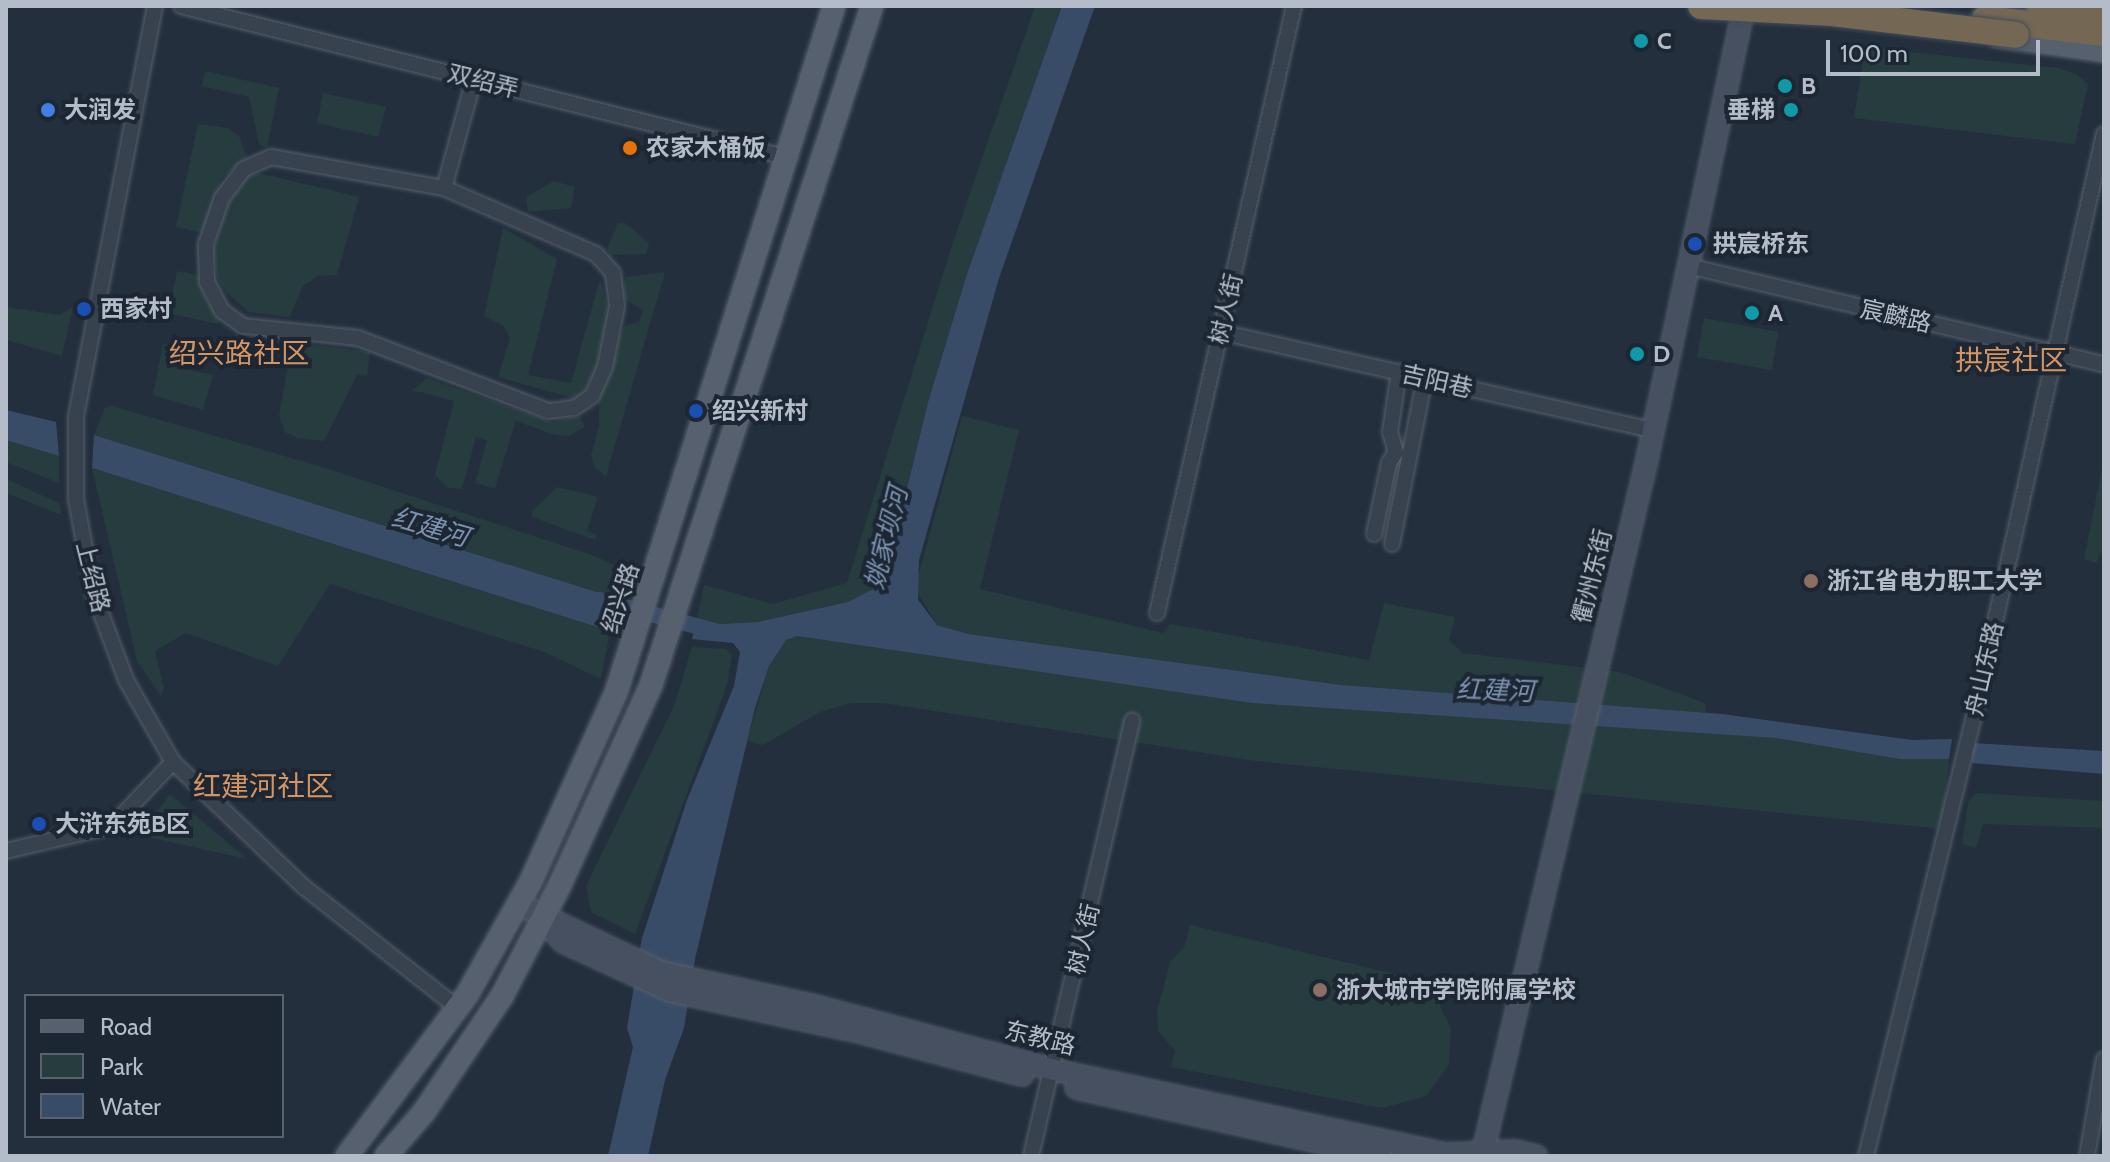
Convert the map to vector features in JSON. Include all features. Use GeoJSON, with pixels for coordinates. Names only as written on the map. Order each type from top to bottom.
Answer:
{"type":"FeatureCollection","features":[{"type":"Feature","properties":{"kind":"highway"},"geometry":{"type":"LineString","coordinates":[[1701,6],[1832,13],[2104,41]]}},
{"type":"Feature","properties":{"kind":"highway"},"geometry":{"type":"LineString","coordinates":[[1874,6],[2104,33]]}},
{"type":"Feature","properties":{"kind":"highway"},"geometry":{"type":"LineString","coordinates":[[2040,6],[2104,14]]}},
{"type":"Feature","properties":{"kind":"main road","name":"绍兴路"},"geometry":{"type":"LineString","coordinates":[[347,1156],[458,1008],[518,904],[616,693],[834,6]]}},
{"type":"Feature","properties":{"kind":"main road"},"geometry":{"type":"LineString","coordinates":[[386,1156],[424,1112],[502,996],[543,919],[651,685],[872,6]]}},
{"type":"Feature","properties":{"kind":"main road"},"geometry":{"type":"LineString","coordinates":[[1784,6],[2104,51]]}},
{"type":"Feature","properties":{"kind":"street","name":"上绍路"},"geometry":{"type":"LineString","coordinates":[[155,6],[76,417],[76,499],[93,592],[126,680],[173,762],[304,887],[458,1008]]}},
{"type":"Feature","properties":{"kind":"street","name":"双绍弄"},"geometry":{"type":"LineString","coordinates":[[181,6],[785,157]]}},
{"type":"Feature","properties":{"kind":"street","name":"树人街"},"geometry":{"type":"LineString","coordinates":[[1157,613],[1294,6]]}},
{"type":"Feature","properties":{"kind":"street","name":"衢州东街"},"geometry":{"type":"LineString","coordinates":[[1483,1154],[1653,430],[1744,6]]}},
{"type":"Feature","properties":{"kind":"street"},"geometry":{"type":"LineString","coordinates":[[444,188],[474,79]]}},
{"type":"Feature","properties":{"kind":"street","name":"舟山东路"},"geometry":{"type":"LineString","coordinates":[[1866,1156],[1976,707],[2104,134]]}},
{"type":"Feature","properties":{"kind":"street"},"geometry":{"type":"LineString","coordinates":[[271,157],[444,188],[596,254],[613,273],[617,306],[605,367],[592,396],[574,408],[548,411],[358,338],[243,326],[222,311],[207,281],[206,244],[222,198],[244,169],[271,157]]}},
{"type":"Feature","properties":{"kind":"street","name":"宸麟路"},"geometry":{"type":"LineString","coordinates":[[1688,266],[2104,364]]}},
{"type":"Feature","properties":{"kind":"street","name":"吉阳巷"},"geometry":{"type":"LineString","coordinates":[[1220,332],[1653,430]]}},
{"type":"Feature","properties":{"kind":"street"},"geometry":{"type":"LineString","coordinates":[[1374,534],[1398,444],[1390,432],[1399,372]]}},
{"type":"Feature","properties":{"kind":"street"},"geometry":{"type":"LineString","coordinates":[[1392,544],[1425,378]]}},
{"type":"Feature","properties":{"kind":"street","name":"树人街"},"geometry":{"type":"LineString","coordinates":[[1031,1156],[1132,721]]}},
{"type":"Feature","properties":{"kind":"street"},"geometry":{"type":"LineString","coordinates":[[6,851],[112,826],[173,762]]}},
{"type":"Feature","properties":{"kind":"street","name":"东教路"},"geometry":{"type":"LineString","coordinates":[[518,904],[568,935],[740,999],[815,1006],[1052,1076],[1381,1156]]}},
{"type":"Feature","properties":{"kind":"street"},"geometry":{"type":"LineString","coordinates":[[2087,1156],[2104,1059]]}},
{"type":"Feature","properties":{"kind":"street","name":"东教路"},"geometry":{"type":"LineString","coordinates":[[1052,1076],[1447,1154],[1536,1156]]}},
{"type":"Feature","properties":{"kind":"green space"},"geometry":{"type":"Polygon","coordinates":[[[1035,6],[1062,6],[967,274],[928,402],[886,575],[875,588],[848,602],[758,622],[719,624],[697,618],[704,585],[773,604],[847,583],[951,248],[1035,6]]]}},
{"type":"Feature","properties":{"kind":"green space"},"geometry":{"type":"Polygon","coordinates":[[[1865,47],[2058,68],[2076,74],[2088,84],[2075,144],[1854,118],[1865,47]]]}},
{"type":"Feature","properties":{"kind":"green space"},"geometry":{"type":"Polygon","coordinates":[[[205,71],[279,88],[267,148],[259,144],[249,97],[202,86],[205,71]]]}},
{"type":"Feature","properties":{"kind":"green space"},"geometry":{"type":"Polygon","coordinates":[[[323,93],[386,107],[378,137],[317,123],[323,93]]]}},
{"type":"Feature","properties":{"kind":"green space"},"geometry":{"type":"Polygon","coordinates":[[[198,124],[228,128],[239,136],[247,158],[222,178],[203,233],[176,227],[198,124]]]}},
{"type":"Feature","properties":{"kind":"green space"},"geometry":{"type":"Polygon","coordinates":[[[259,173],[359,197],[337,275],[318,276],[303,286],[289,317],[248,312],[222,288],[217,276],[214,249],[225,210],[247,176],[259,173]]]}},
{"type":"Feature","properties":{"kind":"green space"},"geometry":{"type":"Polygon","coordinates":[[[554,181],[575,187],[571,208],[528,212],[526,197],[554,181]]]}},
{"type":"Feature","properties":{"kind":"green space"},"geometry":{"type":"Polygon","coordinates":[[[618,223],[625,223],[649,243],[646,254],[610,255],[607,248],[618,223]]]}},
{"type":"Feature","properties":{"kind":"green space"},"geometry":{"type":"Polygon","coordinates":[[[503,228],[557,259],[528,375],[571,383],[600,279],[609,312],[597,368],[583,393],[572,398],[498,377],[510,338],[504,326],[484,316],[503,228]]]}},
{"type":"Feature","properties":{"kind":"green space"},"geometry":{"type":"Polygon","coordinates":[[[177,271],[198,275],[206,301],[223,319],[217,324],[169,313],[177,271]]]}},
{"type":"Feature","properties":{"kind":"green space"},"geometry":{"type":"Polygon","coordinates":[[[665,272],[606,476],[595,468],[591,455],[599,427],[599,396],[624,326],[639,322],[643,310],[623,298],[622,290],[626,277],[665,272]]]}},
{"type":"Feature","properties":{"kind":"green space"},"geometry":{"type":"Polygon","coordinates":[[[6,307],[59,315],[73,307],[62,356],[6,340],[6,307]]]}},
{"type":"Feature","properties":{"kind":"green space"},"geometry":{"type":"Polygon","coordinates":[[[1704,318],[1778,332],[1772,370],[1697,357],[1704,318]]]}},
{"type":"Feature","properties":{"kind":"green space"},"geometry":{"type":"Polygon","coordinates":[[[292,342],[370,352],[367,376],[357,375],[324,441],[297,438],[285,432],[279,416],[292,342]]]}},
{"type":"Feature","properties":{"kind":"green space"},"geometry":{"type":"Polygon","coordinates":[[[163,344],[176,347],[174,367],[213,375],[203,410],[153,395],[163,344]]]}},
{"type":"Feature","properties":{"kind":"green space"},"geometry":{"type":"Polygon","coordinates":[[[427,378],[552,422],[580,416],[585,427],[569,436],[555,435],[516,421],[495,488],[475,483],[487,441],[476,437],[462,489],[448,488],[435,475],[454,401],[413,390],[427,378]]]}},
{"type":"Feature","properties":{"kind":"green space"},"geometry":{"type":"Polygon","coordinates":[[[112,406],[319,466],[595,556],[623,569],[619,599],[94,435],[105,408],[112,406]]]}},
{"type":"Feature","properties":{"kind":"green space"},"geometry":{"type":"Polygon","coordinates":[[[962,416],[1019,430],[980,589],[1163,633],[1170,624],[1369,660],[1384,603],[1455,617],[1449,641],[1463,653],[1620,672],[1705,703],[1706,713],[1341,685],[968,634],[937,625],[915,588],[962,416]]]}},
{"type":"Feature","properties":{"kind":"green space"},"geometry":{"type":"Polygon","coordinates":[[[6,440],[59,456],[59,483],[6,462],[6,440]]]}},
{"type":"Feature","properties":{"kind":"green space"},"geometry":{"type":"Polygon","coordinates":[[[2104,459],[2104,558],[2100,552],[2097,563],[2084,559],[2104,459]]]}},
{"type":"Feature","properties":{"kind":"green space"},"geometry":{"type":"Polygon","coordinates":[[[92,468],[610,631],[601,679],[544,652],[330,584],[278,666],[186,633],[155,651],[164,689],[161,696],[137,661],[92,468]]]}},
{"type":"Feature","properties":{"kind":"green space"},"geometry":{"type":"Polygon","coordinates":[[[6,479],[59,503],[62,515],[6,493],[6,479]]]}},
{"type":"Feature","properties":{"kind":"green space"},"geometry":{"type":"Polygon","coordinates":[[[557,487],[598,497],[587,531],[597,535],[595,540],[532,517],[532,511],[557,487]]]}},
{"type":"Feature","properties":{"kind":"green space"},"geometry":{"type":"Polygon","coordinates":[[[797,636],[939,657],[1776,738],[1899,759],[1949,759],[1943,829],[1256,761],[883,703],[851,703],[820,712],[763,745],[747,741],[769,666],[786,640],[797,636]]]}},
{"type":"Feature","properties":{"kind":"green space"},"geometry":{"type":"Polygon","coordinates":[[[692,647],[726,649],[732,655],[727,685],[635,934],[591,912],[586,886],[674,706],[692,647]]]}},
{"type":"Feature","properties":{"kind":"green space"},"geometry":{"type":"Polygon","coordinates":[[[1976,793],[2104,801],[2104,828],[1983,824],[1976,848],[1962,844],[1968,802],[1976,793]]]}},
{"type":"Feature","properties":{"kind":"green space"},"geometry":{"type":"Polygon","coordinates":[[[170,794],[247,859],[139,835],[170,794]]]}},
{"type":"Feature","properties":{"kind":"green space"},"geometry":{"type":"Polygon","coordinates":[[[1190,925],[1445,986],[1440,1006],[1451,1028],[1449,1065],[1426,1096],[1382,1108],[1171,1067],[1175,1051],[1158,1031],[1157,1012],[1170,962],[1185,946],[1190,925]]]}},
{"type":"Feature","properties":{"kind":"water"},"geometry":{"type":"Polygon","coordinates":[[[1062,6],[1095,6],[999,278],[919,560],[918,600],[937,625],[968,634],[1341,685],[1722,714],[1912,740],[1952,739],[1949,759],[1899,759],[1776,738],[1252,703],[797,636],[786,640],[769,666],[755,708],[695,959],[684,1028],[665,1080],[648,1156],[608,1156],[633,1047],[627,1028],[642,938],[687,800],[734,686],[740,652],[733,643],[692,639],[697,618],[719,624],[758,622],[848,602],[875,588],[886,575],[928,402],[967,274],[1062,6]]]}},
{"type":"Feature","properties":{"kind":"water"},"geometry":{"type":"Polygon","coordinates":[[[6,410],[56,422],[59,456],[6,440],[6,410]]]}},
{"type":"Feature","properties":{"kind":"water"},"geometry":{"type":"Polygon","coordinates":[[[94,435],[619,599],[610,631],[92,468],[94,435]]]}},
{"type":"Feature","properties":{"kind":"water"},"geometry":{"type":"Polygon","coordinates":[[[1972,743],[2104,751],[2104,774],[1972,763],[1972,743]]]}},
{"type":"Feature","properties":{"kind":"waterway","name":"红建河"},"geometry":{"type":"LineString","coordinates":[[599,600],[715,631]]}},
{"type":"Feature","properties":{"kind":"place","name":"C"},"geometry":{"type":"Point","coordinates":[1641,41]}},
{"type":"Feature","properties":{"kind":"place","name":"B"},"geometry":{"type":"Point","coordinates":[1785,86]}},
{"type":"Feature","properties":{"kind":"place","name":"大润发"},"geometry":{"type":"Point","coordinates":[48,110]}},
{"type":"Feature","properties":{"kind":"place","name":"垂梯"},"geometry":{"type":"Point","coordinates":[1791,110]}},
{"type":"Feature","properties":{"kind":"place","name":"农家木桶饭"},"geometry":{"type":"Point","coordinates":[630,148]}},
{"type":"Feature","properties":{"kind":"place","name":"拱宸桥东"},"geometry":{"type":"Point","coordinates":[1695,244]}},
{"type":"Feature","properties":{"kind":"place","name":"西家村"},"geometry":{"type":"Point","coordinates":[84,309]}},
{"type":"Feature","properties":{"kind":"place","name":"A"},"geometry":{"type":"Point","coordinates":[1752,313]}},
{"type":"Feature","properties":{"kind":"place","name":"D"},"geometry":{"type":"Point","coordinates":[1637,354]}},
{"type":"Feature","properties":{"kind":"place","name":"绍兴新村"},"geometry":{"type":"Point","coordinates":[696,411]}},
{"type":"Feature","properties":{"kind":"place","name":"浙江省电力职工大学"},"geometry":{"type":"Point","coordinates":[1811,581]}},
{"type":"Feature","properties":{"kind":"place","name":"大浒东苑B区"},"geometry":{"type":"Point","coordinates":[39,824]}},
{"type":"Feature","properties":{"kind":"place","name":"浙大城市学院附属学校"},"geometry":{"type":"Point","coordinates":[1320,990]}},
{"type":"Feature","properties":{"kind":"district","name":"绍兴路社区"},"geometry":{"type":"Point","coordinates":[239,353]}},
{"type":"Feature","properties":{"kind":"district","name":"拱宸社区"},"geometry":{"type":"Point","coordinates":[2011,360]}},
{"type":"Feature","properties":{"kind":"district","name":"红建河社区"},"geometry":{"type":"Point","coordinates":[263,786]}},
{"type":"Feature","properties":{"kind":"water label","name":"姚家坝河"},"geometry":{"type":"Point","coordinates":[887,538]}}]}
